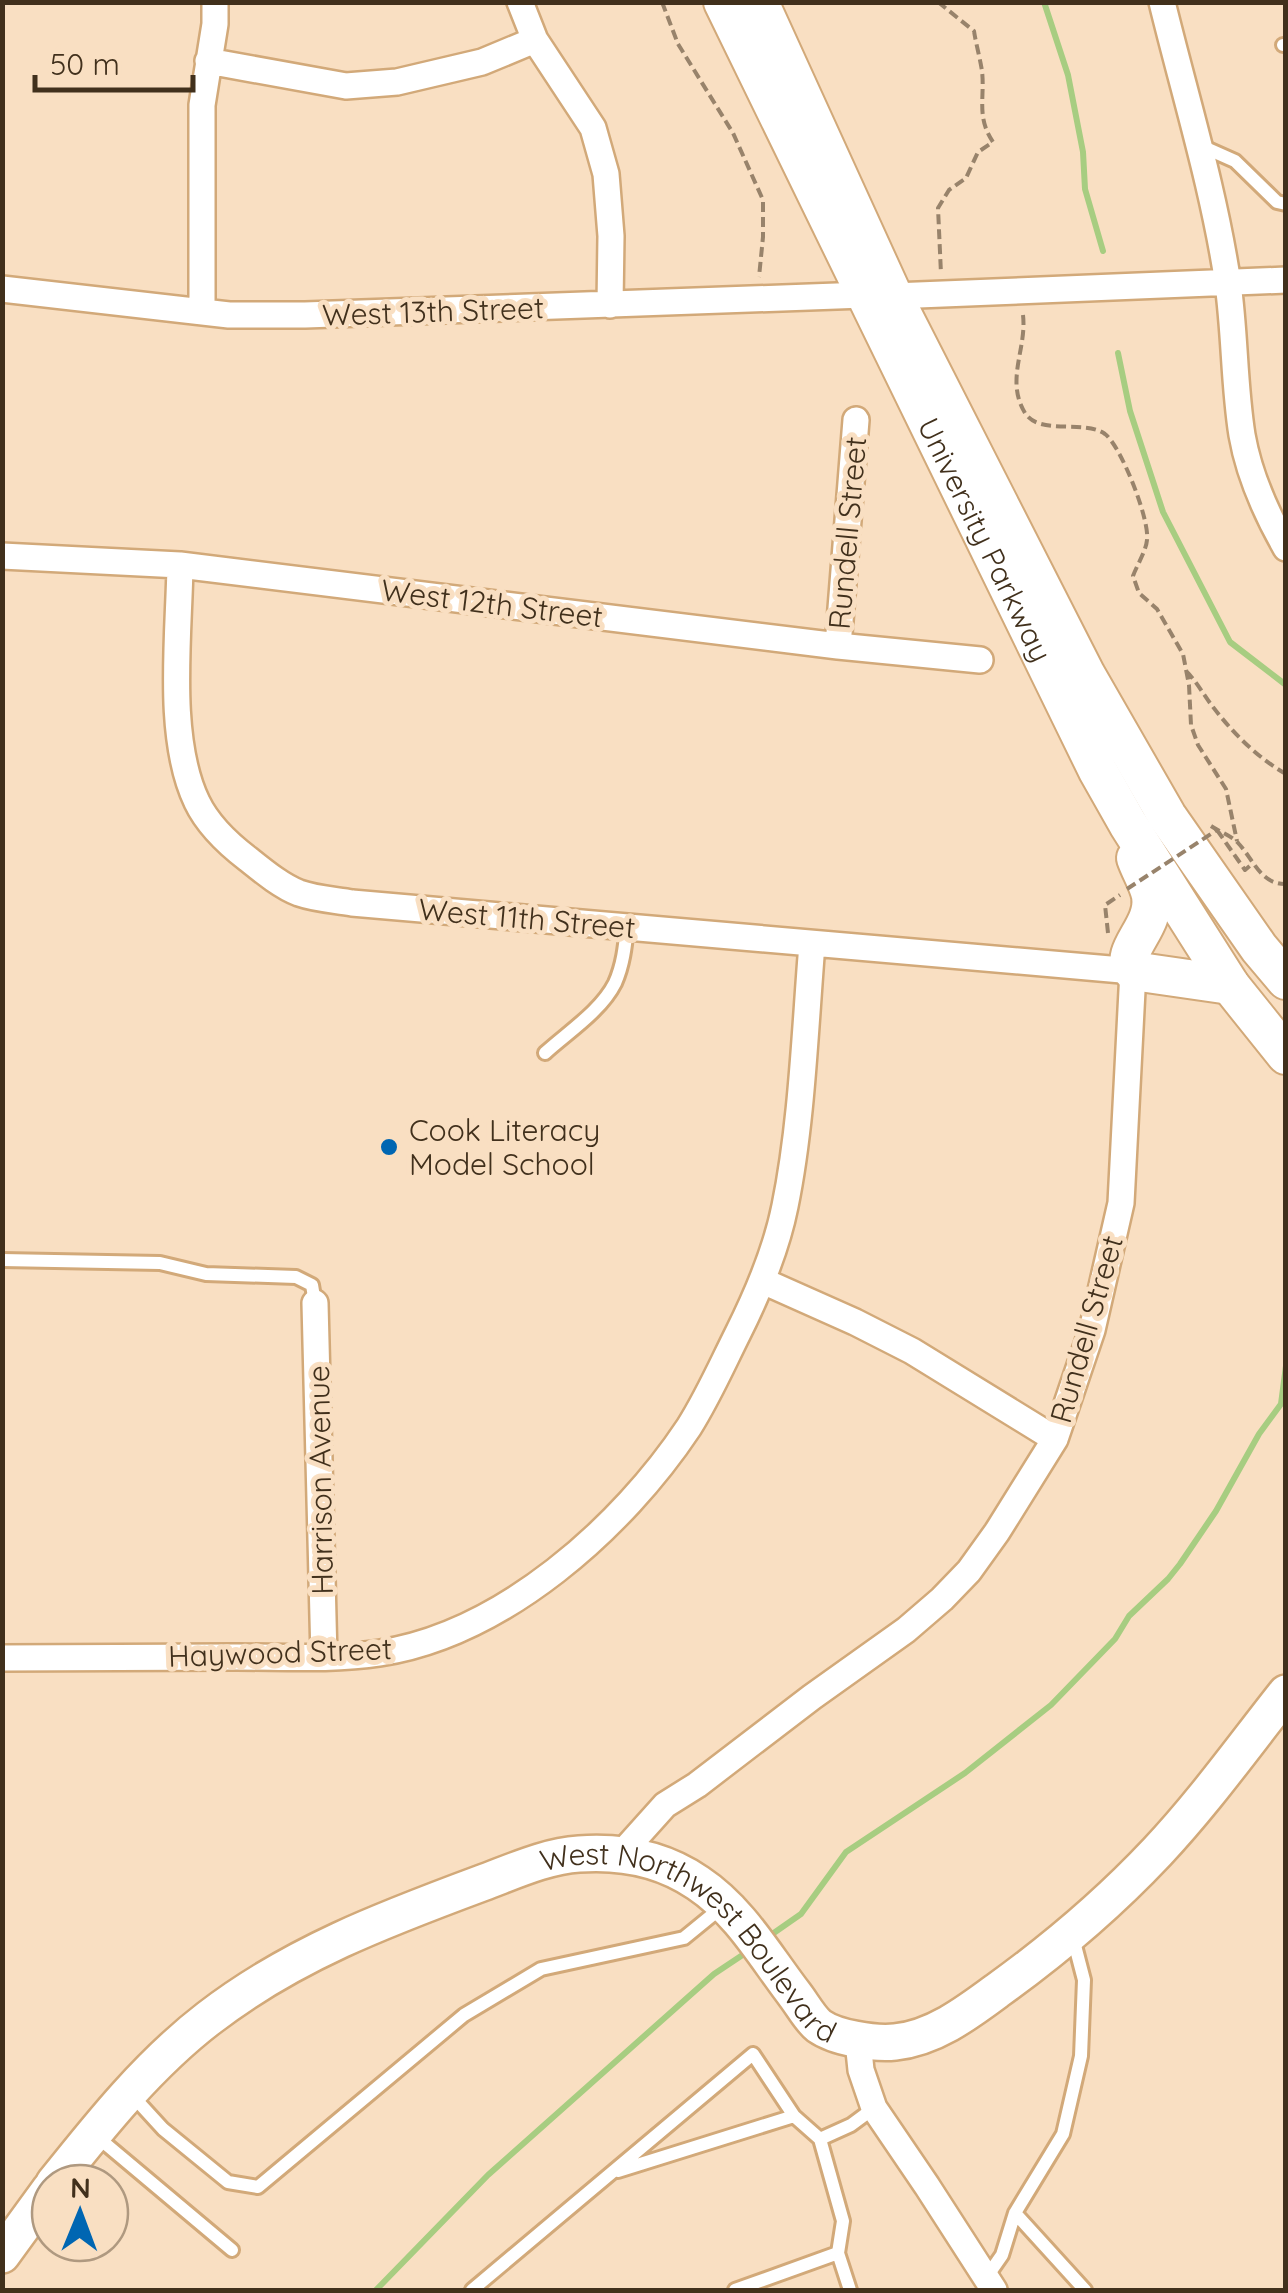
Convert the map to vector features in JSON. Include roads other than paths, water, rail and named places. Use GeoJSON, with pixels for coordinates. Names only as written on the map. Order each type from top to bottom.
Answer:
{"type":"FeatureCollection","features":[{"type":"Feature","properties":{"kind":"main road","name":"University Parkway"},"geometry":{"type":"LineString","coordinates":[[723,2],[878,295],[1167,816],[1258,948],[1286,980]]}},
{"type":"Feature","properties":{"kind":"main road","name":"University Parkway"},"geometry":{"type":"LineString","coordinates":[[759,2],[878,295],[1098,771],[1230,985],[1286,1054]]}},
{"type":"Feature","properties":{"kind":"main road"},"geometry":{"type":"LineString","coordinates":[[1128,824],[1131,844],[1151,897],[1148,920],[1128,966],[1133,972],[1230,985]]}},
{"type":"Feature","properties":{"kind":"main road","name":"West Northwest Boulevard"},"geometry":{"type":"LineString","coordinates":[[71,2163],[130,2092],[178,2044],[255,1986],[337,1940],[398,1914],[576,1854],[621,1854],[652,1860],[700,1884],[726,1904],[819,2026],[858,2041],[894,2042],[929,2034],[963,2016],[1072,1934],[1158,1851],[1286,1693]]}},
{"type":"Feature","properties":{"kind":"main road","name":"West Northwest Boulevard"},"geometry":{"type":"LineString","coordinates":[[2,2256],[30,2217]]}},
{"type":"Feature","properties":{"kind":"street"},"geometry":{"type":"LineString","coordinates":[[202,312],[202,105],[216,24],[215,2]]}},
{"type":"Feature","properties":{"kind":"street"},"geometry":{"type":"LineString","coordinates":[[520,2],[535,40],[593,128],[606,174],[610,305]]}},
{"type":"Feature","properties":{"kind":"street"},"geometry":{"type":"LineString","coordinates":[[1162,2],[1228,283],[1242,436],[1252,473],[1286,548]]}},
{"type":"Feature","properties":{"kind":"street"},"geometry":{"type":"LineString","coordinates":[[208,61],[346,86],[363,85],[397,82],[482,62],[535,40]]}},
{"type":"Feature","properties":{"kind":"street","name":"West 13th Street"},"geometry":{"type":"LineString","coordinates":[[2,289],[229,315],[305,315],[1286,280]]}},
{"type":"Feature","properties":{"kind":"street","name":"Rundell Street"},"geometry":{"type":"LineString","coordinates":[[838,646],[856,420]]}},
{"type":"Feature","properties":{"kind":"street","name":"West 12th Street"},"geometry":{"type":"LineString","coordinates":[[2,556],[180,564],[838,646],[980,660]]}},
{"type":"Feature","properties":{"kind":"street","name":"West 11th Street"},"geometry":{"type":"LineString","coordinates":[[180,564],[177,690],[187,775],[197,802],[213,827],[233,847],[296,892],[352,903],[1133,972]]}},
{"type":"Feature","properties":{"kind":"street","name":"Haywood Street"},"geometry":{"type":"LineString","coordinates":[[2,1658],[324,1657],[379,1653],[420,1644],[467,1626],[514,1600],[580,1548],[623,1508],[689,1426],[763,1282],[785,1210],[794,1156],[812,944]]}},
{"type":"Feature","properties":{"kind":"street","name":"Rundell Street"},"geometry":{"type":"LineString","coordinates":[[621,1854],[665,1805],[698,1785],[942,1599],[969,1571],[997,1532],[1055,1439],[1092,1330],[1121,1203],[1133,972]]}},
{"type":"Feature","properties":{"kind":"street"},"geometry":{"type":"LineString","coordinates":[[763,1282],[912,1350],[1055,1439]]}},
{"type":"Feature","properties":{"kind":"street","name":"Harrison Avenue"},"geometry":{"type":"LineString","coordinates":[[315,1303],[324,1657]]}},
{"type":"Feature","properties":{"kind":"street"},"geometry":{"type":"LineString","coordinates":[[858,2041],[860,2070],[874,2108],[990,2284]]}},
{"type":"Feature","properties":{"kind":"lane"},"geometry":{"type":"LineString","coordinates":[[1198,145],[1235,161],[1277,202],[1286,204]]}},
{"type":"Feature","properties":{"kind":"lane"},"geometry":{"type":"LineString","coordinates":[[545,1052],[613,988],[622,963],[627,927]]}},
{"type":"Feature","properties":{"kind":"lane"},"geometry":{"type":"LineString","coordinates":[[2,1260],[160,1263],[206,1274],[296,1277],[312,1285],[315,1303]]}},
{"type":"Feature","properties":{"kind":"lane"},"geometry":{"type":"LineString","coordinates":[[130,2092],[163,2128],[228,2182],[258,2187],[464,2015],[541,1968],[684,1938],[726,1904]]}},
{"type":"Feature","properties":{"kind":"lane"},"geometry":{"type":"LineString","coordinates":[[990,2284],[1016,2213],[1063,2134],[1081,2056],[1084,1980],[1072,1934]]}},
{"type":"Feature","properties":{"kind":"lane"},"geometry":{"type":"LineString","coordinates":[[472,2290],[753,2054],[794,2116],[820,2139],[843,2220],[838,2253],[850,2290]]}},
{"type":"Feature","properties":{"kind":"lane"},"geometry":{"type":"LineString","coordinates":[[820,2139],[851,2125],[874,2108]]}},
{"type":"Feature","properties":{"kind":"lane"},"geometry":{"type":"LineString","coordinates":[[611,2174],[794,2116]]}},
{"type":"Feature","properties":{"kind":"lane"},"geometry":{"type":"LineString","coordinates":[[94,2134],[232,2250]]}},
{"type":"Feature","properties":{"kind":"lane"},"geometry":{"type":"LineString","coordinates":[[1016,2213],[1085,2290]]}},
{"type":"Feature","properties":{"kind":"lane"},"geometry":{"type":"LineString","coordinates":[[735,2290],[838,2253]]}},
{"type":"Feature","properties":{"kind":"waterway"},"geometry":{"type":"LineString","coordinates":[[1044,2],[1068,75],[1083,152],[1085,189],[1103,251]]}},
{"type":"Feature","properties":{"kind":"waterway"},"geometry":{"type":"LineString","coordinates":[[1118,353],[1130,411],[1163,512],[1230,642],[1286,685]]}},
{"type":"Feature","properties":{"kind":"waterway"},"geometry":{"type":"LineString","coordinates":[[768,1937],[801,1914],[846,1852],[965,1773],[1051,1705],[1115,1639],[1129,1616],[1180,1564],[1216,1511],[1259,1434],[1281,1404],[1286,1366]]}},
{"type":"Feature","properties":{"kind":"waterway"},"geometry":{"type":"LineString","coordinates":[[376,2290],[488,2175],[714,1974],[750,1950]]}},
{"type":"Feature","properties":{"kind":"place","name":"Cook Literacy Model School"},"geometry":{"type":"Point","coordinates":[389,1147]}}]}
